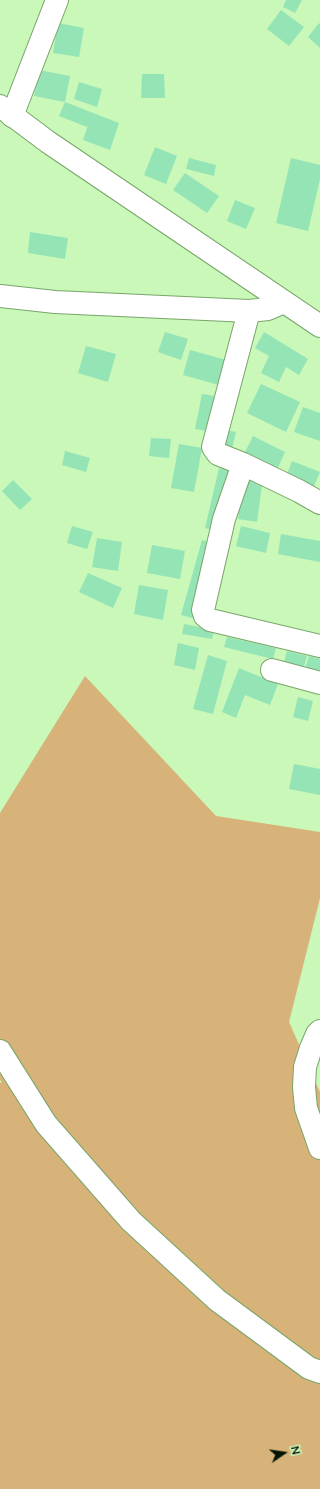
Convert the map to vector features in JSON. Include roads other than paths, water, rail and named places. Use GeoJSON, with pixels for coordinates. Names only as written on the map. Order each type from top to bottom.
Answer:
{"type":"FeatureCollection","features":[{"type":"Feature","properties":{"kind":"street"},"geometry":{"type":"LineString","coordinates":[[57,0],[6,111],[48,142],[284,302],[318,322]]}},
{"type":"Feature","properties":{"kind":"street"},"geometry":{"type":"LineString","coordinates":[[0,296],[71,303],[249,311],[268,309],[284,302]]}},
{"type":"Feature","properties":{"kind":"street"},"geometry":{"type":"LineString","coordinates":[[249,311],[213,447],[218,454],[243,464],[299,491],[320,503]]}},
{"type":"Feature","properties":{"kind":"street"},"geometry":{"type":"LineString","coordinates":[[243,464],[224,519],[203,610],[204,616],[210,620],[320,646]]}},
{"type":"Feature","properties":{"kind":"street"},"geometry":{"type":"LineString","coordinates":[[272,670],[320,683]]}},
{"type":"Feature","properties":{"kind":"street"},"geometry":{"type":"LineString","coordinates":[[320,1031],[317,1034],[305,1066],[304,1087],[306,1108],[320,1148]]}},
{"type":"Feature","properties":{"kind":"street"},"geometry":{"type":"LineString","coordinates":[[0,1051],[46,1124],[131,1221],[217,1300],[309,1368],[320,1372]]}}]}
